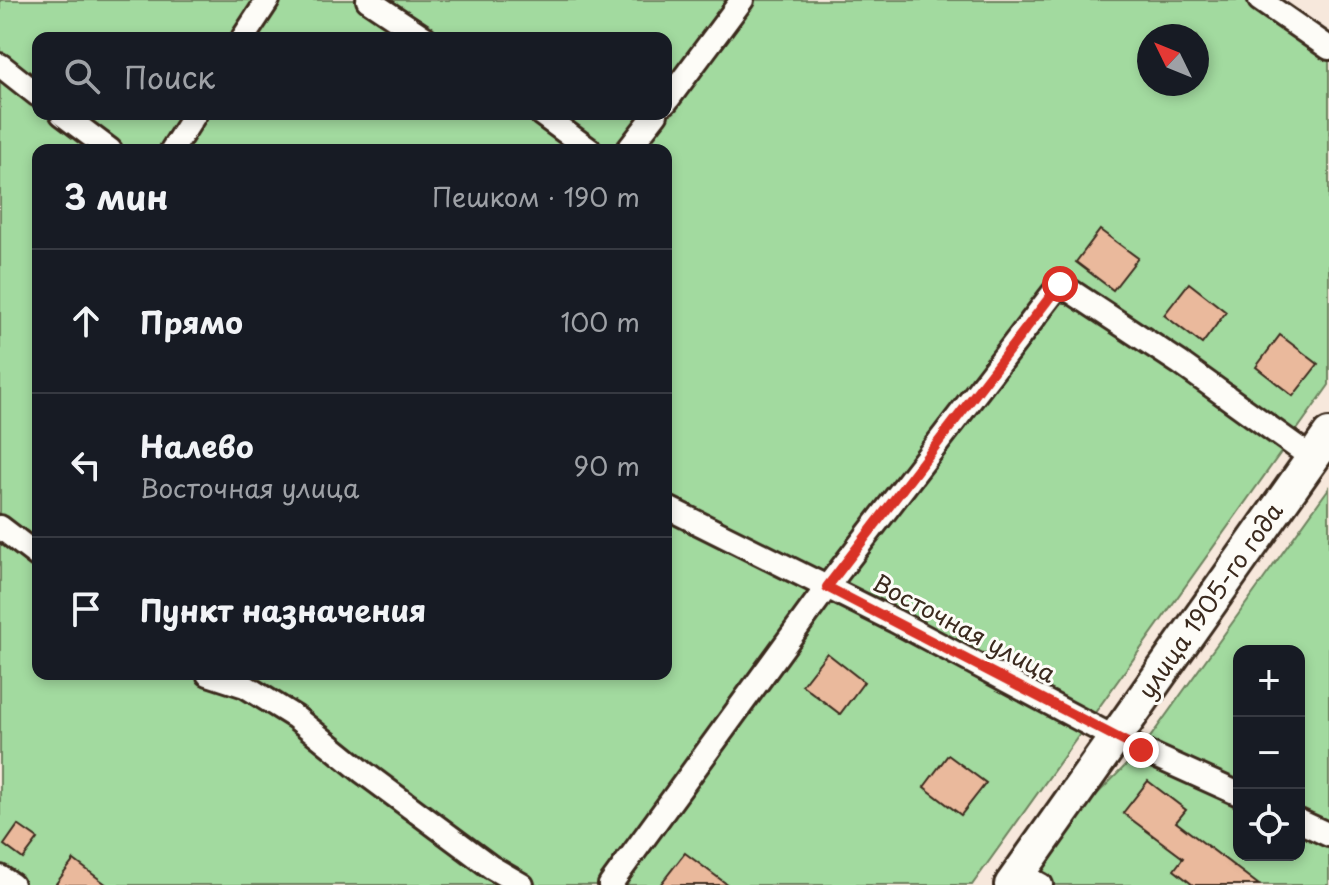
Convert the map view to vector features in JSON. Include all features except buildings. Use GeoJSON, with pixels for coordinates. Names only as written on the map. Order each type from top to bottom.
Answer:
{"type":"FeatureCollection","features":[{"type":"Feature","properties":{"kind":"street"},"geometry":{"type":"LineString","coordinates":[[247,32],[268,0]]}},
{"type":"Feature","properties":{"kind":"street"},"geometry":{"type":"LineString","coordinates":[[368,0],[416,32]]}},
{"type":"Feature","properties":{"kind":"street"},"geometry":{"type":"LineString","coordinates":[[672,94],[742,0]]}},
{"type":"Feature","properties":{"kind":"street"},"geometry":{"type":"LineString","coordinates":[[1260,0],[1329,48]]}},
{"type":"Feature","properties":{"kind":"street"},"geometry":{"type":"LineString","coordinates":[[0,65],[32,90]]}},
{"type":"Feature","properties":{"kind":"street"},"geometry":{"type":"LineString","coordinates":[[70,120],[102,144]]}},
{"type":"Feature","properties":{"kind":"street"},"geometry":{"type":"LineString","coordinates":[[176,144],[191,120]]}},
{"type":"Feature","properties":{"kind":"street"},"geometry":{"type":"LineString","coordinates":[[549,120],[582,144]]}},
{"type":"Feature","properties":{"kind":"street"},"geometry":{"type":"LineString","coordinates":[[633,144],[651,120]]}},
{"type":"Feature","properties":{"kind":"street"},"geometry":{"type":"LineString","coordinates":[[610,885],[827,587],[1060,284],[1180,363],[1320,446]]}},
{"type":"Feature","properties":{"kind":"street","name":"улица 1905-го года"},"geometry":{"type":"LineString","coordinates":[[1024,881],[1113,737],[1320,446]]}},
{"type":"Feature","properties":{"kind":"street","name":"Восточная улица"},"geometry":{"type":"LineString","coordinates":[[672,510],[827,587],[1113,737],[1233,791]]}},
{"type":"Feature","properties":{"kind":"street"},"geometry":{"type":"LineString","coordinates":[[0,527],[32,551]]}},
{"type":"Feature","properties":{"kind":"street"},"geometry":{"type":"LineString","coordinates":[[249,680],[363,772],[478,857],[522,885]]}},
{"type":"Feature","properties":{"kind":"street"},"geometry":{"type":"LineString","coordinates":[[1305,824],[1329,835]]}},
{"type":"Feature","properties":{"kind":"street"},"geometry":{"type":"LineString","coordinates":[[0,877],[12,885]]}},
{"type":"Feature","properties":{"kind":"green space"},"geometry":{"type":"Polygon","coordinates":[[[0,0],[1276,0],[1329,34],[1329,385],[972,885],[0,885],[0,0]]]}},
{"type":"Feature","properties":{"kind":"green space"},"geometry":{"type":"Polygon","coordinates":[[[1329,488],[1329,885],[1011,885],[1019,873],[1141,750],[1329,488]]]}},
{"type":"Feature","properties":{"kind":"route"},"geometry":{"type":"LineString","coordinates":[[1060,284],[827,587],[1141,750]]}}]}
